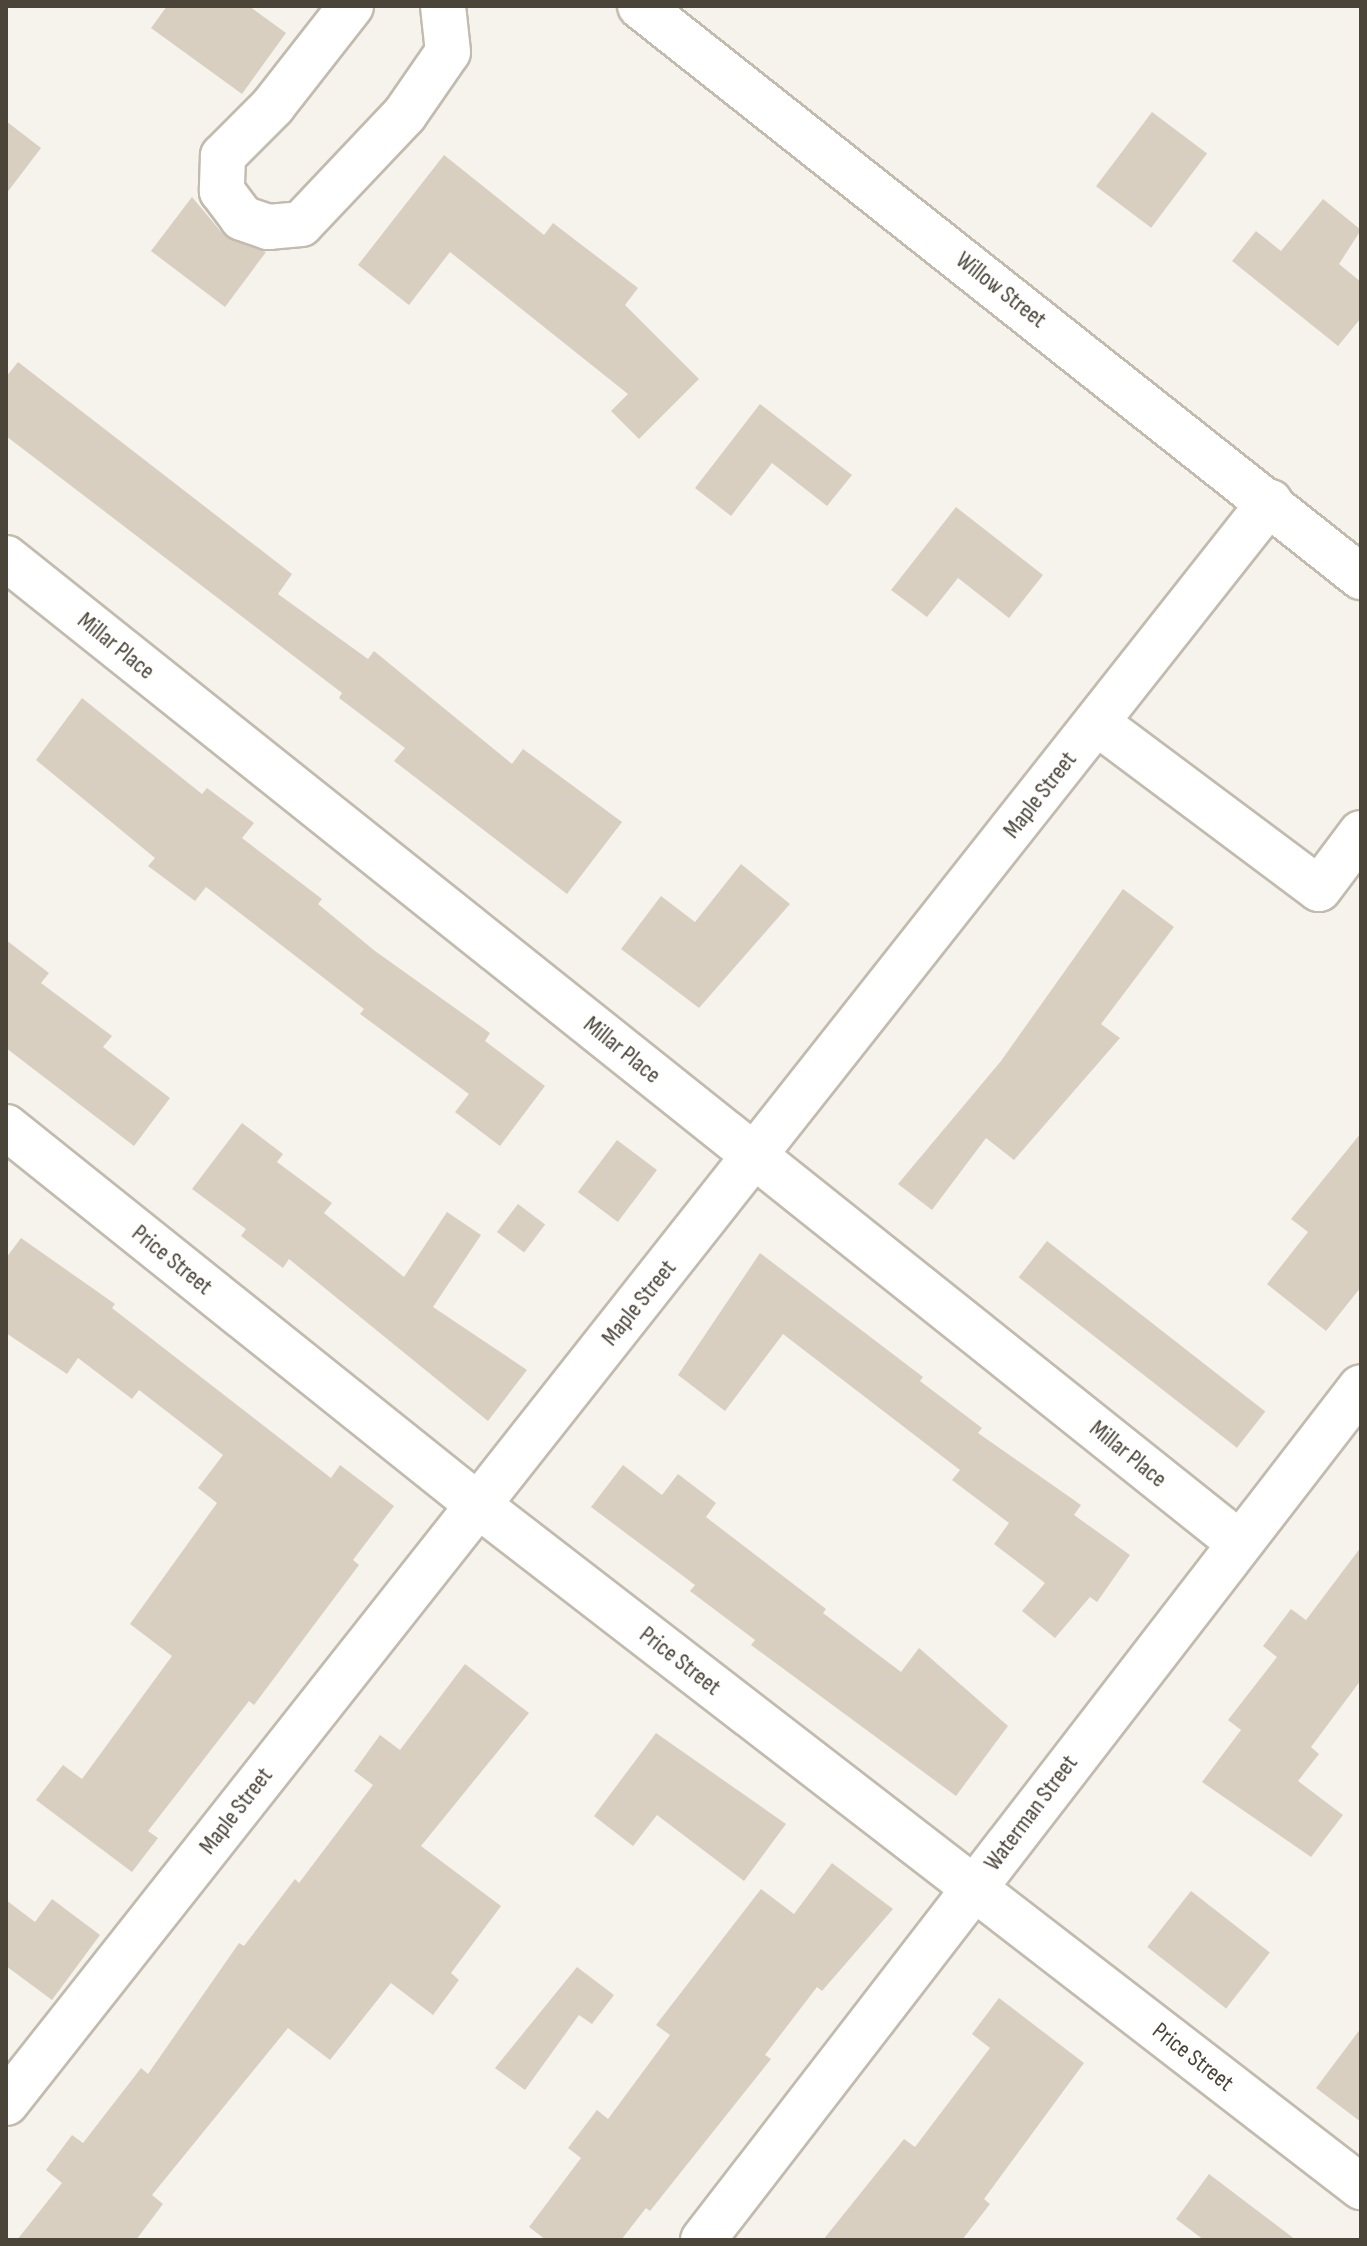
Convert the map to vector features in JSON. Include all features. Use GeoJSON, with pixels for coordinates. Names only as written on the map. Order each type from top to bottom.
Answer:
{"type":"FeatureCollection","features":[{"type":"Feature","properties":{"kind":"street"},"geometry":{"type":"LineString","coordinates":[[351,6],[273,106],[223,156],[222,191],[242,218],[268,227],[301,224],[405,114],[448,52],[443,6]]}},
{"type":"Feature","properties":{"kind":"street","name":"Willow Street"},"geometry":{"type":"LineString","coordinates":[[640,6],[1361,577]]}},
{"type":"Feature","properties":{"kind":"street","name":"Maple Street"},"geometry":{"type":"LineString","coordinates":[[12,2082],[478,1505],[1270,502]]}},
{"type":"Feature","properties":{"kind":"street","name":"Millar Place"},"geometry":{"type":"LineString","coordinates":[[6,558],[1238,1542]]}},
{"type":"Feature","properties":{"kind":"street"},"geometry":{"type":"LineString","coordinates":[[1097,723],[1319,889],[1361,833]]}},
{"type":"Feature","properties":{"kind":"street","name":"Price Street"},"geometry":{"type":"LineString","coordinates":[[6,1127],[478,1505],[1361,2187]]}},
{"type":"Feature","properties":{"kind":"street","name":"Waterman Street"},"geometry":{"type":"LineString","coordinates":[[703,2240],[1238,1542],[1361,1387]]}},
{"type":"Feature","properties":{"kind":"building"},"geometry":{"type":"Polygon","coordinates":[[[167,6],[249,6],[286,33],[242,94],[151,28],[167,6]]]}},
{"type":"Feature","properties":{"kind":"building"},"geometry":{"type":"Polygon","coordinates":[[[1152,112],[1207,154],[1151,228],[1096,186],[1152,112]]]}},
{"type":"Feature","properties":{"kind":"building"},"geometry":{"type":"Polygon","coordinates":[[[6,121],[41,148],[6,194],[6,121]]]}},
{"type":"Feature","properties":{"kind":"building"},"geometry":{"type":"Polygon","coordinates":[[[444,155],[544,235],[553,223],[638,288],[625,305],[699,379],[639,439],[611,411],[628,394],[450,252],[409,305],[358,265],[444,155]]]}},
{"type":"Feature","properties":{"kind":"building"},"geometry":{"type":"Polygon","coordinates":[[[192,197],[223,234],[266,252],[225,307],[151,251],[192,197]]]}},
{"type":"Feature","properties":{"kind":"building"},"geometry":{"type":"Polygon","coordinates":[[[1323,199],[1361,230],[1339,264],[1361,282],[1361,318],[1338,346],[1232,261],[1256,231],[1281,251],[1323,199]]]}},
{"type":"Feature","properties":{"kind":"building"},"geometry":{"type":"Polygon","coordinates":[[[18,362],[292,574],[278,594],[368,659],[374,651],[512,764],[523,749],[622,822],[567,894],[394,761],[405,748],[339,698],[342,693],[6,436],[6,377],[18,362]]]}},
{"type":"Feature","properties":{"kind":"building"},"geometry":{"type":"Polygon","coordinates":[[[760,404],[852,475],[827,506],[772,463],[731,516],[695,488],[760,404]]]}},
{"type":"Feature","properties":{"kind":"building"},"geometry":{"type":"Polygon","coordinates":[[[956,507],[1043,575],[1009,618],[958,578],[927,617],[891,590],[956,507]]]}},
{"type":"Feature","properties":{"kind":"building"},"geometry":{"type":"Polygon","coordinates":[[[82,698],[202,794],[207,788],[254,823],[242,838],[322,899],[318,904],[375,951],[490,1033],[485,1041],[545,1086],[500,1146],[455,1112],[469,1094],[360,1014],[364,1009],[206,887],[195,901],[148,866],[155,858],[36,760],[82,698]]]}},
{"type":"Feature","properties":{"kind":"building"},"geometry":{"type":"Polygon","coordinates":[[[741,864],[790,904],[699,1008],[621,949],[661,896],[695,922],[741,864]]]}},
{"type":"Feature","properties":{"kind":"building"},"geometry":{"type":"Polygon","coordinates":[[[1123,889],[1174,927],[1101,1024],[1120,1038],[1014,1160],[986,1138],[932,1210],[898,1184],[1001,1061],[1123,889]]]}},
{"type":"Feature","properties":{"kind":"building"},"geometry":{"type":"Polygon","coordinates":[[[6,940],[49,973],[41,983],[112,1036],[103,1047],[170,1098],[134,1146],[6,1048],[6,940]]]}},
{"type":"Feature","properties":{"kind":"building"},"geometry":{"type":"Polygon","coordinates":[[[242,1123],[283,1154],[277,1162],[332,1203],[324,1213],[404,1277],[447,1212],[481,1235],[433,1307],[527,1370],[488,1421],[289,1259],[283,1268],[241,1236],[246,1229],[192,1189],[242,1123]]]}},
{"type":"Feature","properties":{"kind":"building"},"geometry":{"type":"Polygon","coordinates":[[[1361,1133],[1361,1287],[1326,1331],[1267,1284],[1308,1232],[1291,1219],[1361,1133]]]}},
{"type":"Feature","properties":{"kind":"building"},"geometry":{"type":"Polygon","coordinates":[[[617,1140],[657,1170],[618,1222],[578,1192],[617,1140]]]}},
{"type":"Feature","properties":{"kind":"building"},"geometry":{"type":"Polygon","coordinates":[[[518,1204],[545,1224],[524,1252],[497,1232],[518,1204]]]}},
{"type":"Feature","properties":{"kind":"building"},"geometry":{"type":"Polygon","coordinates":[[[21,1238],[115,1304],[112,1308],[331,1478],[340,1465],[394,1506],[353,1560],[359,1565],[254,1705],[249,1701],[148,1831],[158,1838],[132,1872],[36,1800],[63,1765],[82,1779],[172,1656],[130,1624],[217,1503],[198,1488],[223,1455],[139,1390],[132,1399],[78,1358],[67,1374],[6,1333],[6,1258],[21,1238]]]}},
{"type":"Feature","properties":{"kind":"building"},"geometry":{"type":"Polygon","coordinates":[[[1047,1241],[1265,1412],[1237,1448],[1019,1277],[1047,1241]]]}},
{"type":"Feature","properties":{"kind":"building"},"geometry":{"type":"Polygon","coordinates":[[[760,1253],[923,1377],[920,1381],[982,1428],[978,1433],[1081,1505],[1074,1515],[1130,1555],[1097,1602],[1090,1597],[1055,1638],[1022,1611],[1045,1583],[994,1544],[1009,1523],[952,1480],[960,1470],[783,1334],[725,1411],[678,1375],[760,1253]]]}},
{"type":"Feature","properties":{"kind":"building"},"geometry":{"type":"Polygon","coordinates":[[[623,1465],[662,1495],[678,1474],[716,1503],[706,1517],[826,1609],[823,1613],[901,1672],[919,1648],[1008,1726],[956,1796],[751,1645],[755,1640],[690,1591],[695,1585],[591,1507],[623,1465]]]}},
{"type":"Feature","properties":{"kind":"building"},"geometry":{"type":"Polygon","coordinates":[[[1361,1547],[1361,1680],[1311,1747],[1319,1754],[1298,1781],[1343,1815],[1311,1857],[1202,1782],[1241,1730],[1228,1720],[1277,1657],[1263,1646],[1291,1609],[1306,1620],[1361,1547]]]}},
{"type":"Feature","properties":{"kind":"building"},"geometry":{"type":"Polygon","coordinates":[[[465,1664],[529,1713],[421,1846],[501,1906],[451,1973],[459,1980],[433,2015],[391,1983],[330,2060],[288,2028],[152,2195],[163,2204],[136,2240],[17,2240],[62,2183],[46,2170],[72,2135],[83,2143],[141,2068],[148,2074],[239,1943],[244,1946],[295,1879],[299,1883],[373,1785],[354,1771],[380,1735],[400,1750],[465,1664]]]}},
{"type":"Feature","properties":{"kind":"building"},"geometry":{"type":"Polygon","coordinates":[[[656,1733],[786,1824],[744,1881],[657,1815],[633,1846],[594,1816],[656,1733]]]}},
{"type":"Feature","properties":{"kind":"building"},"geometry":{"type":"Polygon","coordinates":[[[832,1863],[893,1909],[822,1991],[817,1987],[765,2055],[771,2059],[650,2211],[646,2208],[621,2240],[546,2240],[529,2227],[581,2158],[568,2148],[597,2110],[608,2119],[670,2035],[656,2025],[761,1889],[794,1914],[832,1863]]]}},
{"type":"Feature","properties":{"kind":"building"},"geometry":{"type":"Polygon","coordinates":[[[1191,1891],[1270,1953],[1226,2009],[1147,1947],[1191,1891]]]}},
{"type":"Feature","properties":{"kind":"building"},"geometry":{"type":"Polygon","coordinates":[[[52,1899],[100,1935],[52,2000],[6,1966],[6,1900],[35,1922],[52,1899]]]}},
{"type":"Feature","properties":{"kind":"building"},"geometry":{"type":"Polygon","coordinates":[[[577,1967],[614,1995],[592,2024],[579,2015],[525,2090],[495,2068],[577,1967]]]}},
{"type":"Feature","properties":{"kind":"building"},"geometry":{"type":"Polygon","coordinates":[[[999,1998],[1084,2063],[984,2199],[990,2204],[962,2240],[823,2240],[904,2139],[915,2147],[990,2048],[972,2034],[999,1998]]]}},
{"type":"Feature","properties":{"kind":"building"},"geometry":{"type":"Polygon","coordinates":[[[1361,2028],[1361,2122],[1316,2088],[1361,2028]]]}},
{"type":"Feature","properties":{"kind":"building"},"geometry":{"type":"Polygon","coordinates":[[[1209,2174],[1296,2240],[1204,2240],[1176,2219],[1209,2174]]]}}]}
